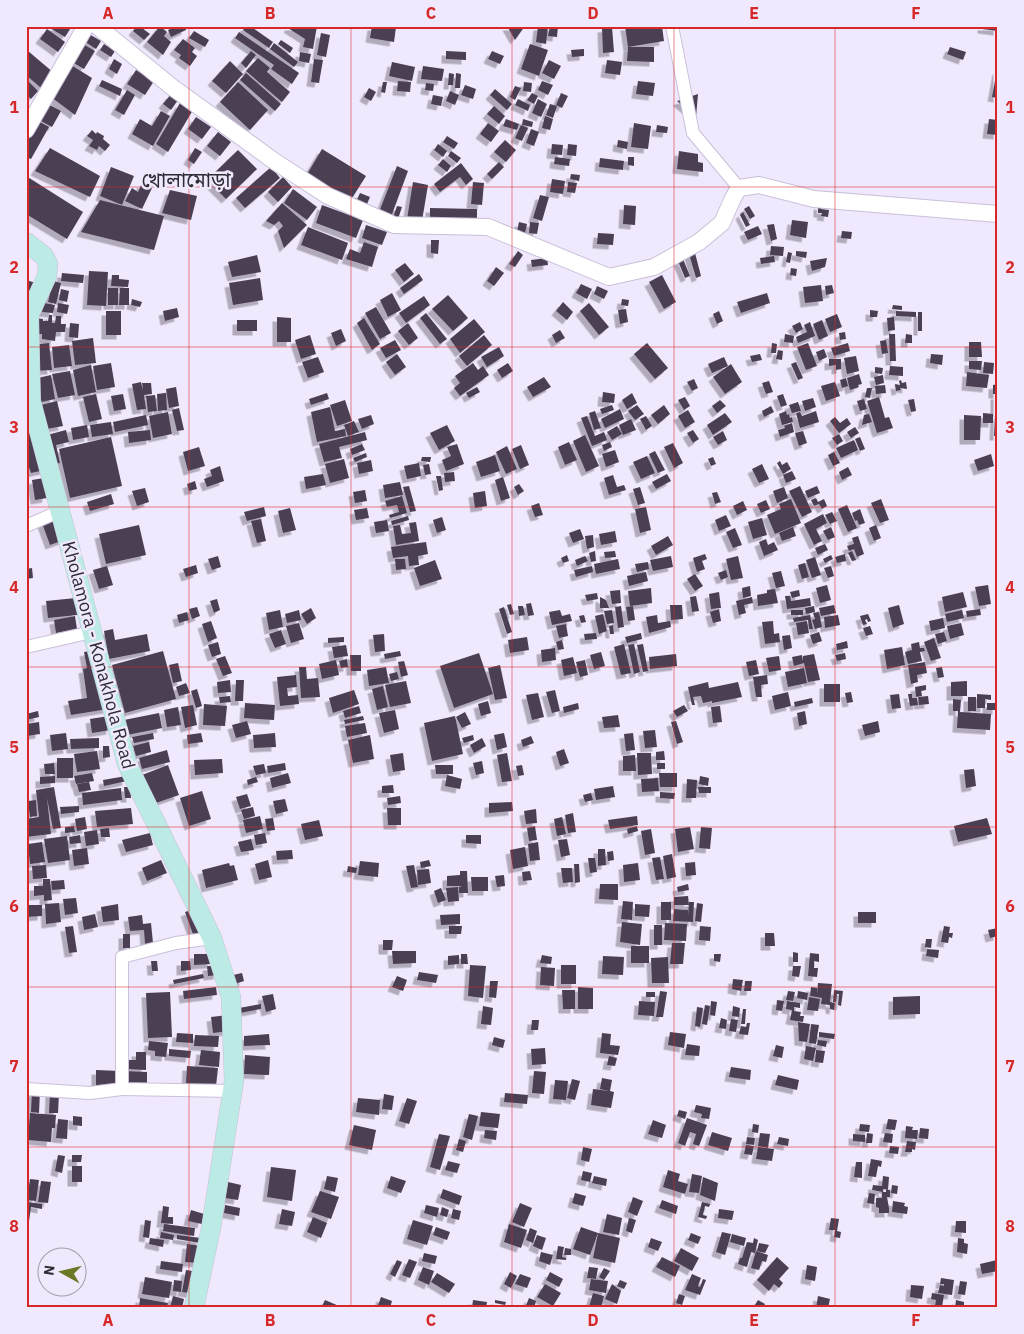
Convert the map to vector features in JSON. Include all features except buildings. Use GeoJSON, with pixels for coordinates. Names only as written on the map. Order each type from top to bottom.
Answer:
{"type":"FeatureCollection","features":[{"type":"Feature","properties":{"kind":"main road","name":"Kholamora - Konakhola Road"},"geometry":{"type":"LineString","coordinates":[[26,242],[44,256],[48,264],[47,276],[29,315],[29,400],[127,764],[212,938],[231,997],[234,1081],[211,1228],[194,1308]]}},
{"type":"Feature","properties":{"kind":"street"},"geometry":{"type":"LineString","coordinates":[[26,130],[86,26]]}},
{"type":"Feature","properties":{"kind":"street"},"geometry":{"type":"LineString","coordinates":[[97,26],[172,87],[274,161],[328,196],[394,225],[488,227],[609,277],[654,267],[699,242],[722,223],[739,188]]}},
{"type":"Feature","properties":{"kind":"street"},"geometry":{"type":"LineString","coordinates":[[672,26],[693,133],[739,188]]}},
{"type":"Feature","properties":{"kind":"street"},"geometry":{"type":"LineString","coordinates":[[739,188],[759,185],[814,199],[998,214]]}},
{"type":"Feature","properties":{"kind":"street"},"geometry":{"type":"LineString","coordinates":[[26,526],[60,511]]}},
{"type":"Feature","properties":{"kind":"street"},"geometry":{"type":"LineString","coordinates":[[26,647],[92,632]]}},
{"type":"Feature","properties":{"kind":"street"},"geometry":{"type":"LineString","coordinates":[[122,1089],[122,957],[176,943],[212,938]]}},
{"type":"Feature","properties":{"kind":"street"},"geometry":{"type":"LineString","coordinates":[[26,1089],[90,1093],[122,1089],[232,1091]]}},
{"type":"Feature","properties":{"kind":"district","name":"খোলামোড়া"},"geometry":{"type":"Point","coordinates":[186,179]}}]}
